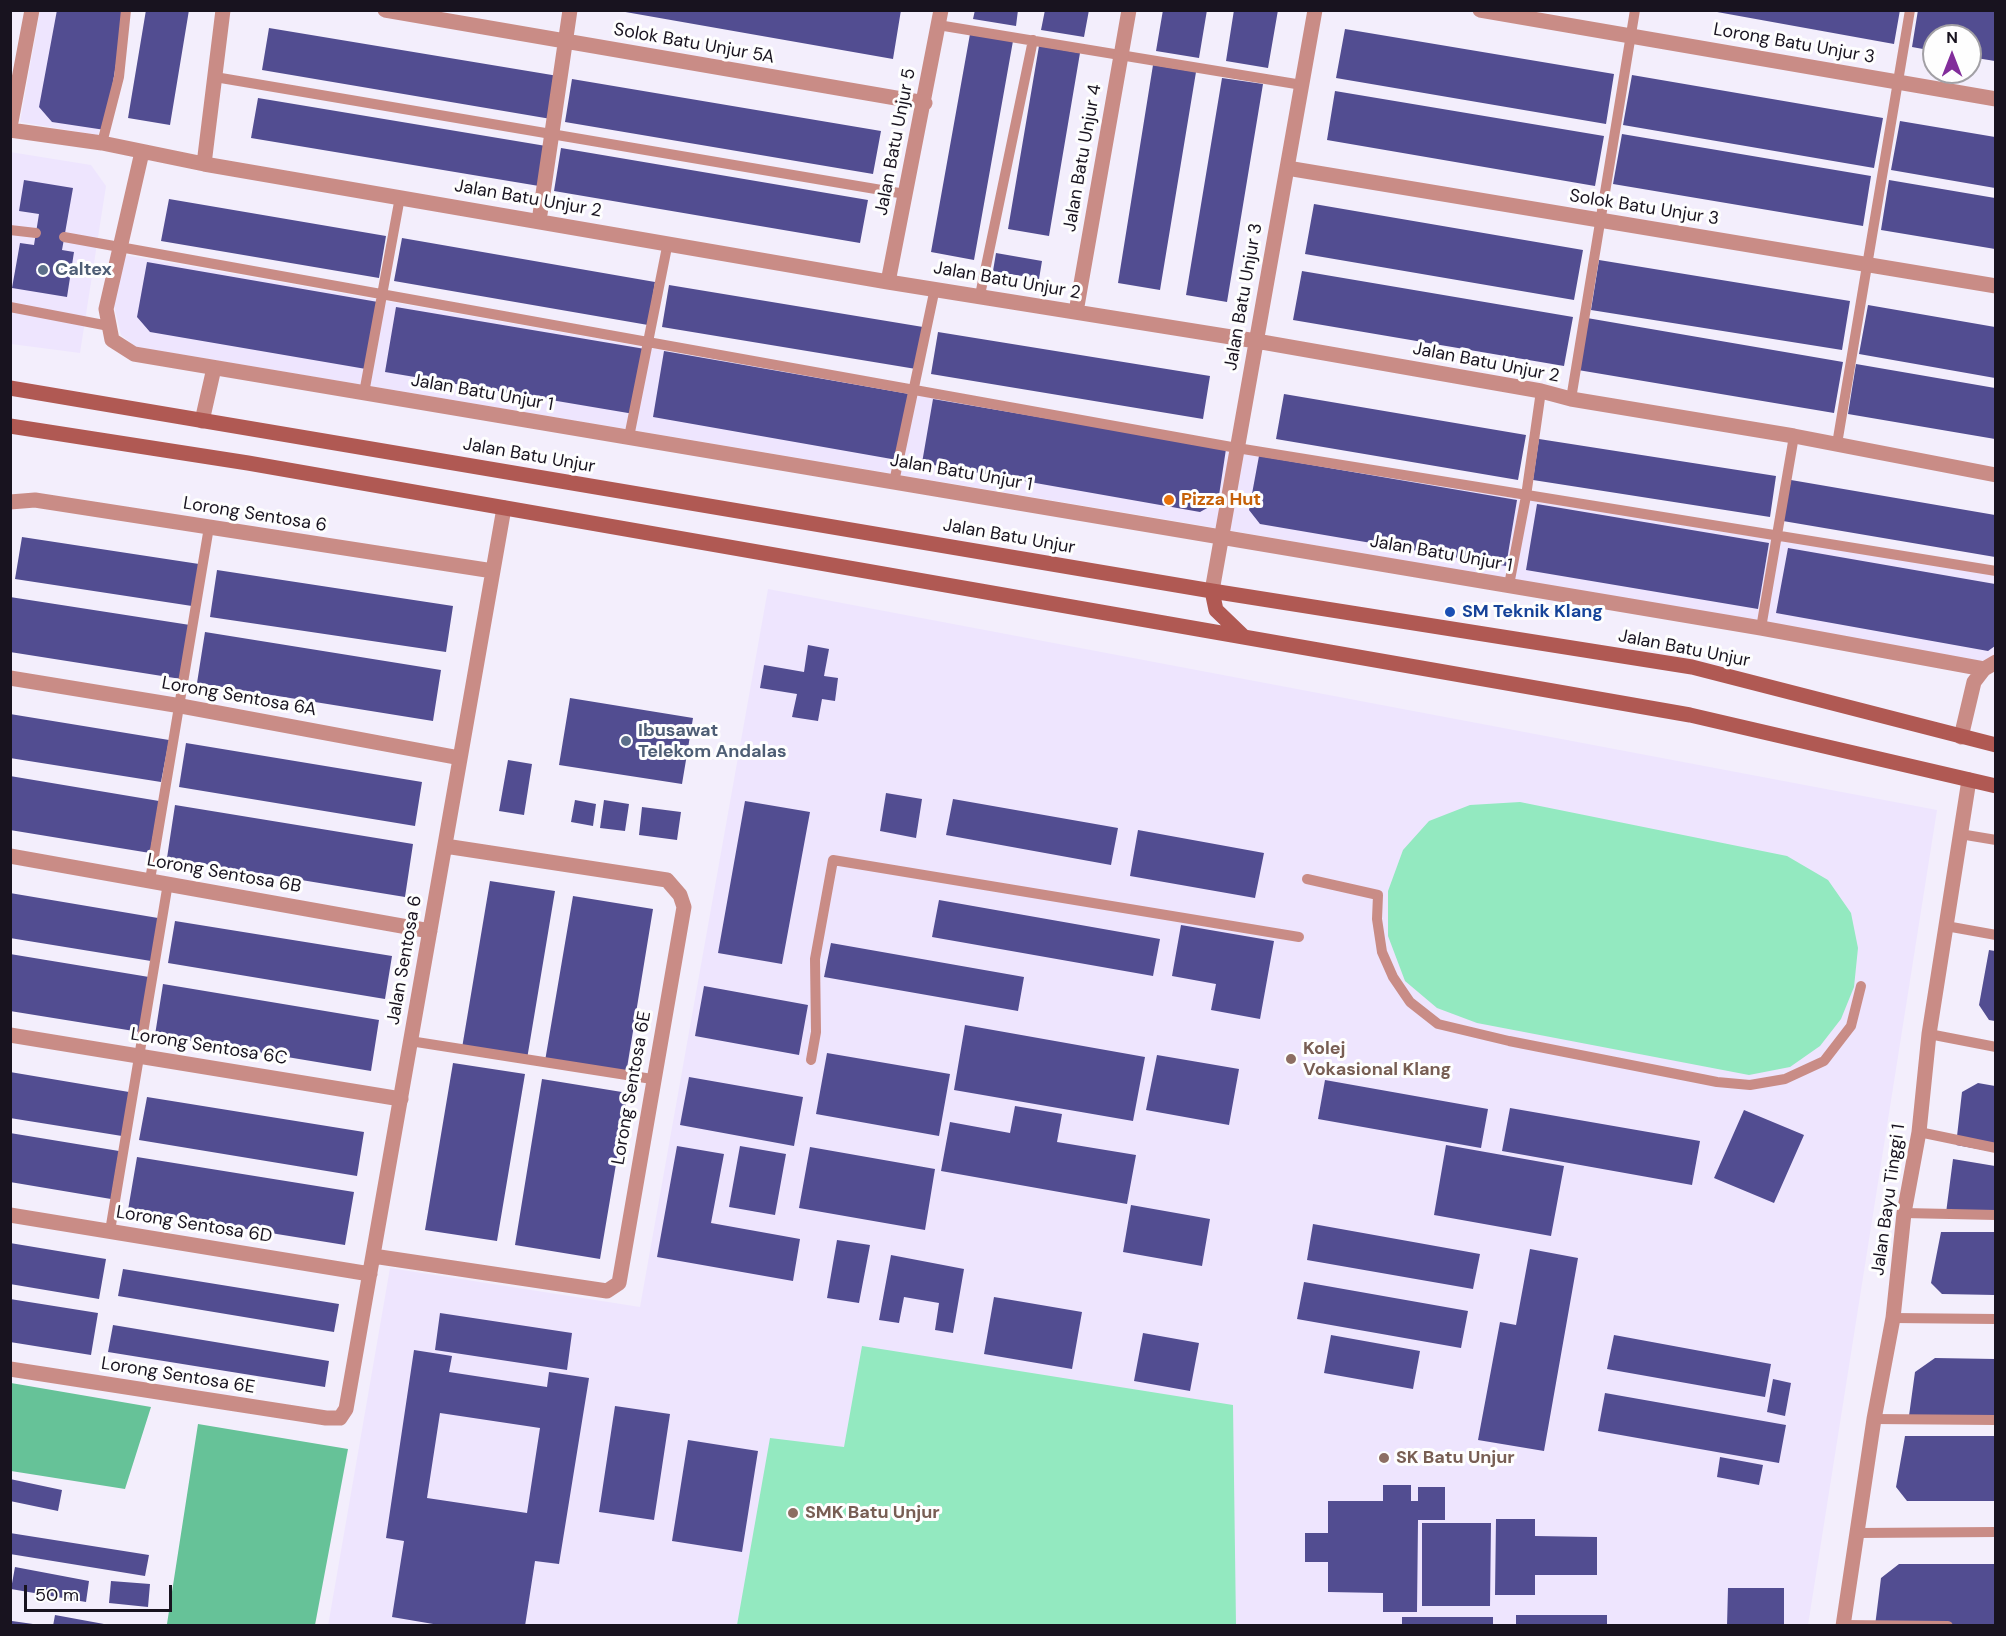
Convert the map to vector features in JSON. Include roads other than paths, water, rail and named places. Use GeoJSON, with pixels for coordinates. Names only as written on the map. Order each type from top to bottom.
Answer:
{"type":"FeatureCollection","features":[{"type":"Feature","properties":{"kind":"main road","name":"Jalan Batu Unjur"},"geometry":{"type":"LineString","coordinates":[[10,388],[1212,591],[1692,667],[1995,745]]}},
{"type":"Feature","properties":{"kind":"main road"},"geometry":{"type":"LineString","coordinates":[[10,426],[504,508],[1690,715],[1995,786]]}},
{"type":"Feature","properties":{"kind":"main road"},"geometry":{"type":"LineString","coordinates":[[1212,591],[1216,610],[1244,637]]}},
{"type":"Feature","properties":{"kind":"street"},"geometry":{"type":"LineString","coordinates":[[10,129],[32,10]]}},
{"type":"Feature","properties":{"kind":"street"},"geometry":{"type":"LineString","coordinates":[[204,164],[224,10]]}},
{"type":"Feature","properties":{"kind":"street","name":"Solok Batu Unjur 5A"},"geometry":{"type":"LineString","coordinates":[[385,10],[925,104]]}},
{"type":"Feature","properties":{"kind":"street"},"geometry":{"type":"LineString","coordinates":[[539,220],[570,10]]}},
{"type":"Feature","properties":{"kind":"street","name":"Jalan Batu Unjur 4"},"geometry":{"type":"LineString","coordinates":[[1076,312],[1129,10]]}},
{"type":"Feature","properties":{"kind":"street","name":"Jalan Batu Unjur 3"},"geometry":{"type":"LineString","coordinates":[[1212,591],[1315,10]]}},
{"type":"Feature","properties":{"kind":"street","name":"Lorong Batu Unjur 3"},"geometry":{"type":"LineString","coordinates":[[1479,10],[1995,99]]}},
{"type":"Feature","properties":{"kind":"street","name":"Jalan Batu Unjur 5"},"geometry":{"type":"LineString","coordinates":[[888,282],[925,104],[939,18]]}},
{"type":"Feature","properties":{"kind":"street","name":"Jalan Batu Unjur 2"},"geometry":{"type":"LineString","coordinates":[[10,129],[102,143],[204,164],[668,242],[888,282],[1256,341],[1541,391],[1571,399],[1794,436],[1995,475]]}},
{"type":"Feature","properties":{"kind":"street"},"geometry":{"type":"LineString","coordinates":[[110,326],[106,309],[142,152]]}},
{"type":"Feature","properties":{"kind":"street","name":"Solok Batu Unjur 3"},"geometry":{"type":"LineString","coordinates":[[1287,168],[1995,286]]}},
{"type":"Feature","properties":{"kind":"street","name":"Jalan Batu Unjur 1"},"geometry":{"type":"LineString","coordinates":[[110,326],[112,340],[134,354],[1990,666]]}},
{"type":"Feature","properties":{"kind":"street"},"geometry":{"type":"LineString","coordinates":[[202,421],[214,368]]}},
{"type":"Feature","properties":{"kind":"street","name":"Lorong Sentosa 6"},"geometry":{"type":"LineString","coordinates":[[10,502],[34,500],[493,571]]}},
{"type":"Feature","properties":{"kind":"street","name":"Jalan Sentosa 6"},"geometry":{"type":"LineString","coordinates":[[339,1418],[346,1409],[504,508]]}},
{"type":"Feature","properties":{"kind":"street"},"geometry":{"type":"LineString","coordinates":[[1961,737],[1974,682],[1990,666]]}},
{"type":"Feature","properties":{"kind":"street","name":"Lorong Sentosa 6A"},"geometry":{"type":"LineString","coordinates":[[10,678],[181,706],[460,758]]}},
{"type":"Feature","properties":{"kind":"street","name":"Jalan Bayu Tinggi 1"},"geometry":{"type":"LineString","coordinates":[[1843,1625],[1874,1419],[1893,1318],[1904,1214],[1919,1132],[1929,1034],[1969,780]]}},
{"type":"Feature","properties":{"kind":"street","name":"Lorong Sentosa 6E"},"geometry":{"type":"LineString","coordinates":[[373,1256],[607,1291],[619,1283],[652,1079],[684,907],[675,887],[667,880],[445,846]]}},
{"type":"Feature","properties":{"kind":"street","name":"Lorong Sentosa 6B"},"geometry":{"type":"LineString","coordinates":[[10,856],[430,930]]}},
{"type":"Feature","properties":{"kind":"street","name":"Lorong Sentosa 6C"},"geometry":{"type":"LineString","coordinates":[[10,1035],[400,1099]]}},
{"type":"Feature","properties":{"kind":"street","name":"Lorong Sentosa 6D"},"geometry":{"type":"LineString","coordinates":[[10,1215],[370,1274]]}},
{"type":"Feature","properties":{"kind":"street","name":"Lorong Sentosa 6E"},"geometry":{"type":"LineString","coordinates":[[10,1369],[339,1418]]}},
{"type":"Feature","properties":{"kind":"lane"},"geometry":{"type":"LineString","coordinates":[[102,143],[119,77],[126,10]]}},
{"type":"Feature","properties":{"kind":"lane"},"geometry":{"type":"LineString","coordinates":[[1571,399],[1635,10]]}},
{"type":"Feature","properties":{"kind":"lane"},"geometry":{"type":"LineString","coordinates":[[1837,444],[1897,81],[1911,10]]}},
{"type":"Feature","properties":{"kind":"lane"},"geometry":{"type":"LineString","coordinates":[[939,18],[1033,40],[1302,85]]}},
{"type":"Feature","properties":{"kind":"lane"},"geometry":{"type":"LineString","coordinates":[[980,295],[1033,40]]}},
{"type":"Feature","properties":{"kind":"lane"},"geometry":{"type":"LineString","coordinates":[[215,77],[905,194]]}},
{"type":"Feature","properties":{"kind":"lane"},"geometry":{"type":"LineString","coordinates":[[364,393],[400,197]]}},
{"type":"Feature","properties":{"kind":"lane"},"geometry":{"type":"LineString","coordinates":[[10,230],[36,233]]}},
{"type":"Feature","properties":{"kind":"lane"},"geometry":{"type":"LineString","coordinates":[[64,237],[118,249],[1237,448],[1995,571]]}},
{"type":"Feature","properties":{"kind":"lane"},"geometry":{"type":"LineString","coordinates":[[629,437],[668,242]]}},
{"type":"Feature","properties":{"kind":"lane"},"geometry":{"type":"LineString","coordinates":[[894,482],[935,288]]}},
{"type":"Feature","properties":{"kind":"lane"},"geometry":{"type":"LineString","coordinates":[[10,307],[110,326]]}},
{"type":"Feature","properties":{"kind":"lane"},"geometry":{"type":"LineString","coordinates":[[1509,585],[1526,496],[1541,391]]}},
{"type":"Feature","properties":{"kind":"lane"},"geometry":{"type":"LineString","coordinates":[[1761,628],[1794,436]]}},
{"type":"Feature","properties":{"kind":"lane"},"geometry":{"type":"LineString","coordinates":[[150,880],[181,706],[208,527]]}},
{"type":"Feature","properties":{"kind":"lane"},"geometry":{"type":"LineString","coordinates":[[1960,834],[1995,840]]}},
{"type":"Feature","properties":{"kind":"lane"},"geometry":{"type":"LineString","coordinates":[[811,1060],[816,1032],[815,959],[833,860],[1299,937]]}},
{"type":"Feature","properties":{"kind":"lane"},"geometry":{"type":"LineString","coordinates":[[1307,879],[1378,895],[1377,919],[1382,952],[1393,977],[1410,1002],[1438,1023],[1509,1041],[1717,1082],[1750,1084],[1785,1079],[1824,1061],[1851,1026],[1861,986]]}},
{"type":"Feature","properties":{"kind":"lane"},"geometry":{"type":"LineString","coordinates":[[110,1231],[168,883]]}},
{"type":"Feature","properties":{"kind":"lane"},"geometry":{"type":"LineString","coordinates":[[1946,926],[1995,935]]}},
{"type":"Feature","properties":{"kind":"lane"},"geometry":{"type":"LineString","coordinates":[[1929,1034],[1995,1047]]}},
{"type":"Feature","properties":{"kind":"lane"},"geometry":{"type":"LineString","coordinates":[[410,1041],[652,1079]]}},
{"type":"Feature","properties":{"kind":"lane"},"geometry":{"type":"LineString","coordinates":[[1919,1132],[1995,1148]]}},
{"type":"Feature","properties":{"kind":"lane"},"geometry":{"type":"LineString","coordinates":[[1904,1214],[1995,1215]]}},
{"type":"Feature","properties":{"kind":"lane"},"geometry":{"type":"LineString","coordinates":[[1893,1318],[1995,1319]]}},
{"type":"Feature","properties":{"kind":"lane"},"geometry":{"type":"LineString","coordinates":[[1874,1419],[1995,1420]]}},
{"type":"Feature","properties":{"kind":"lane"},"geometry":{"type":"LineString","coordinates":[[1858,1533],[1995,1532]]}},
{"type":"Feature","properties":{"kind":"lane"},"geometry":{"type":"LineString","coordinates":[[1843,1625],[1948,1626]]}},
{"type":"Feature","properties":{"kind":"place","name":"Caltex"},"geometry":{"type":"Point","coordinates":[43,270]}},
{"type":"Feature","properties":{"kind":"place","name":"Pizza Hut"},"geometry":{"type":"Point","coordinates":[1169,500]}},
{"type":"Feature","properties":{"kind":"place","name":"SM Teknik Klang"},"geometry":{"type":"Point","coordinates":[1450,612]}},
{"type":"Feature","properties":{"kind":"place","name":"Ibusawat Telekom Andalas"},"geometry":{"type":"Point","coordinates":[626,741]}},
{"type":"Feature","properties":{"kind":"place","name":"Kolej Vokasional Klang"},"geometry":{"type":"Point","coordinates":[1291,1059]}},
{"type":"Feature","properties":{"kind":"place","name":"SK Batu Unjur"},"geometry":{"type":"Point","coordinates":[1384,1458]}},
{"type":"Feature","properties":{"kind":"place","name":"SMK Batu Unjur"},"geometry":{"type":"Point","coordinates":[793,1513]}}]}
